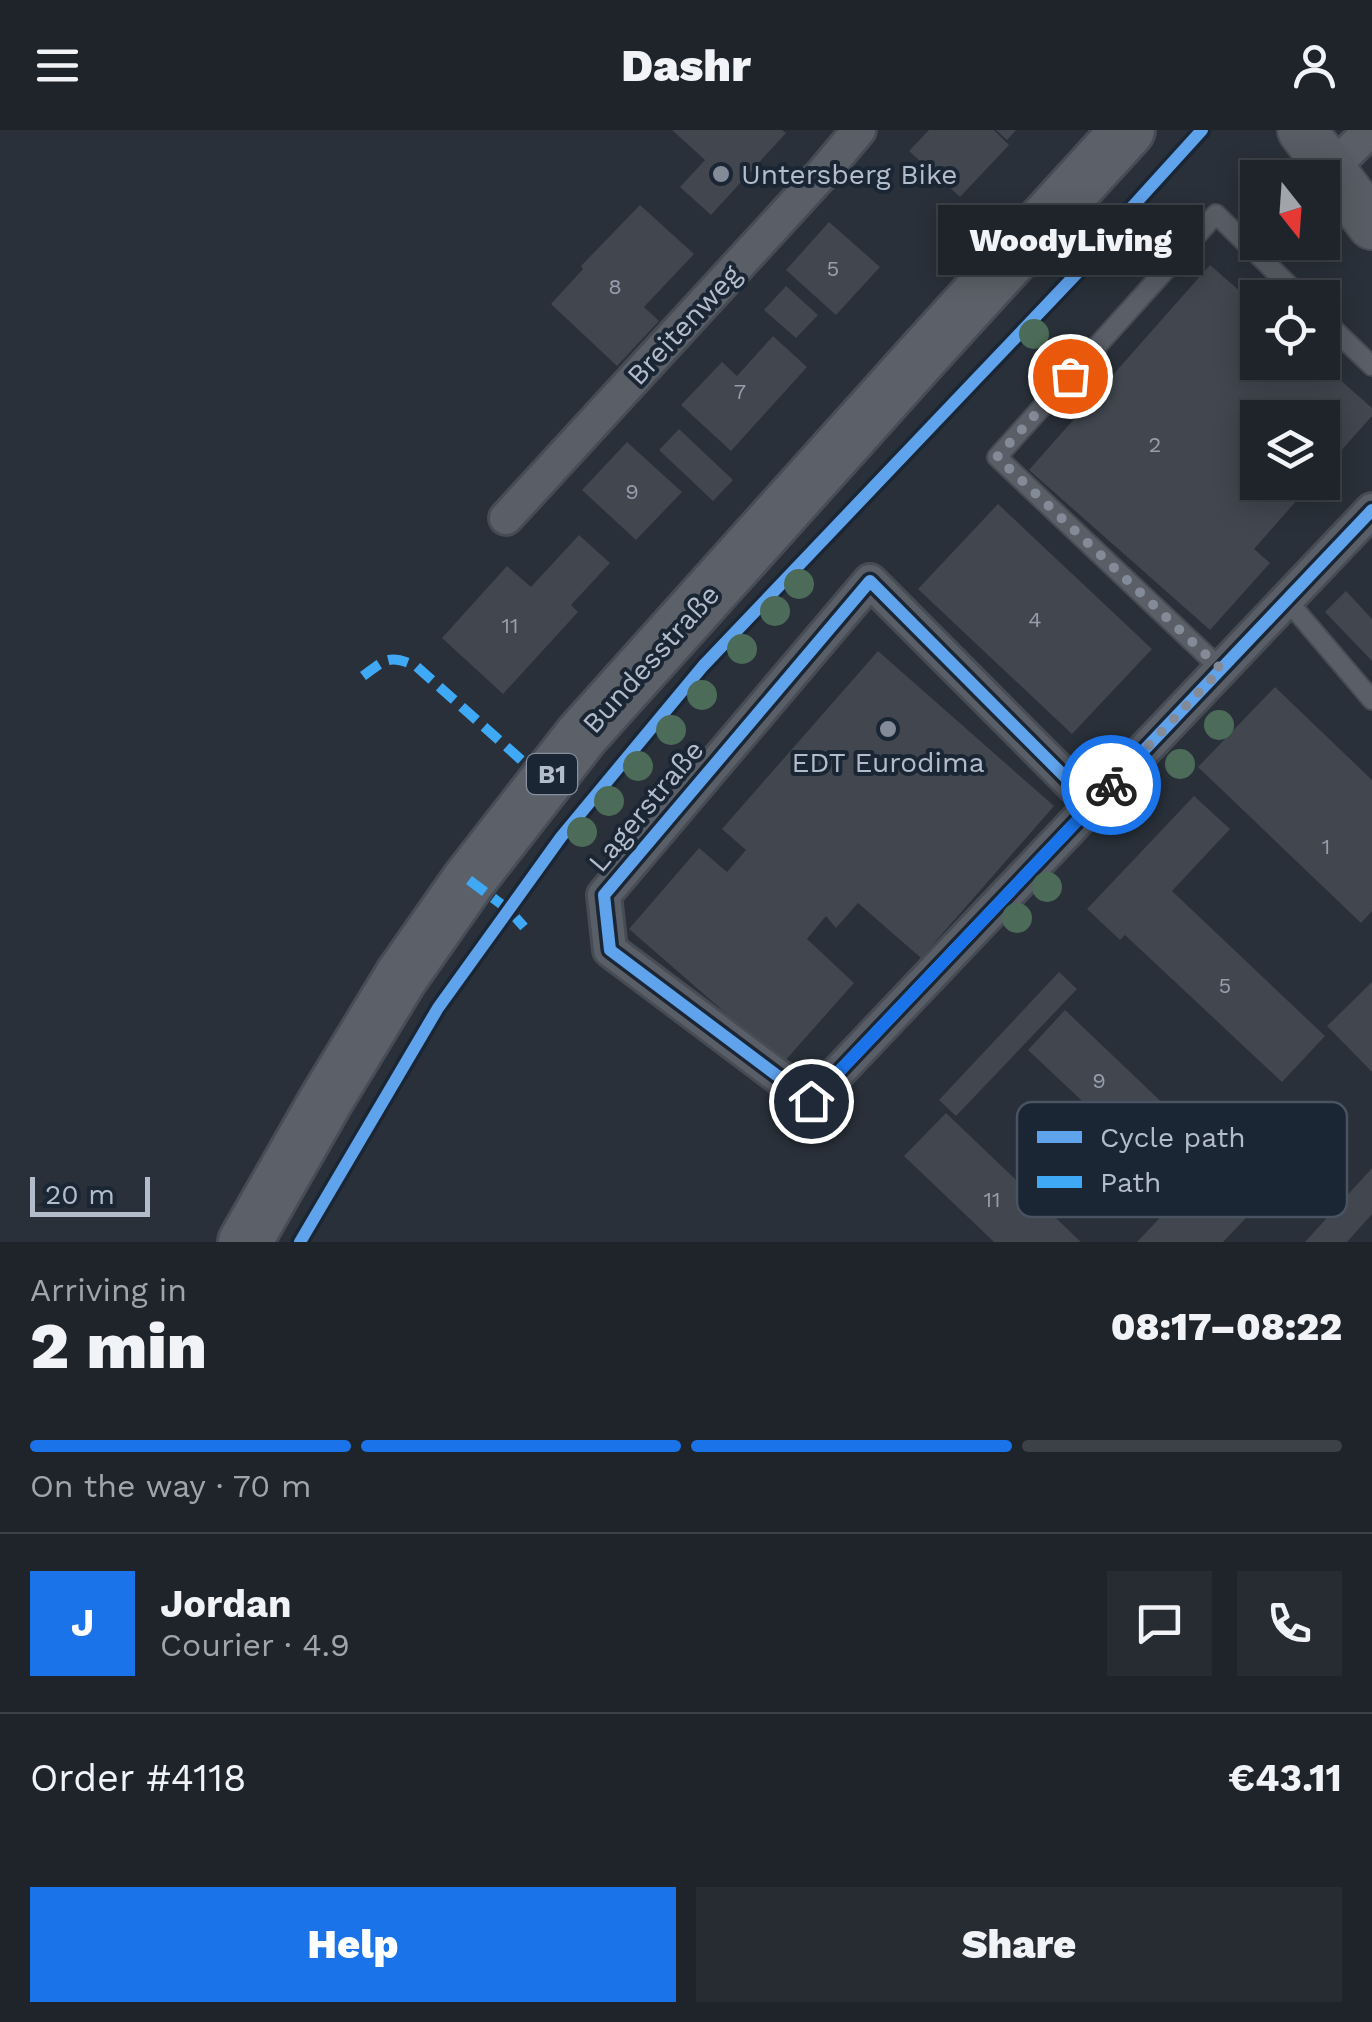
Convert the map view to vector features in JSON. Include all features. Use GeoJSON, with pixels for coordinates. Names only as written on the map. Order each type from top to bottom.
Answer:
{"type":"FeatureCollection","features":[{"type":"Feature","properties":{"kind":"main road","name":"Bundesstraße"},"geometry":{"type":"LineString","coordinates":[[245,1242],[402,977],[469,880],[582,736],[1128,130]]}},
{"type":"Feature","properties":{"kind":"street","name":"Breitenweg"},"geometry":{"type":"LineString","coordinates":[[506,518],[824,173],[859,130]]}},
{"type":"Feature","properties":{"kind":"street"},"geometry":{"type":"LineString","coordinates":[[1302,130],[1326,160]]}},
{"type":"Feature","properties":{"kind":"street"},"geometry":{"type":"LineString","coordinates":[[1340,160],[1370,130]]}},
{"type":"Feature","properties":{"kind":"street"},"geometry":{"type":"LineString","coordinates":[[1340,179],[1372,224]]}},
{"type":"Feature","properties":{"kind":"street","name":"Lagerstraße"},"geometry":{"type":"LineString","coordinates":[[1092,804],[870,581],[604,895],[610,950],[811,1101],[1372,510]]}},
{"type":"Feature","properties":{"kind":"lane"},"geometry":{"type":"LineString","coordinates":[[1221,669],[997,457],[1216,214],[1284,280]]}},
{"type":"Feature","properties":{"kind":"lane"},"geometry":{"type":"LineString","coordinates":[[1340,335],[1372,366]]}},
{"type":"Feature","properties":{"kind":"lane"},"geometry":{"type":"LineString","coordinates":[[1287,600],[1372,700]]}},
{"type":"Feature","properties":{"kind":"building","name":"Untersberg Bike"},"geometry":{"type":"Polygon","coordinates":[[[672,130],[786,133],[711,215],[680,187],[705,160],[672,130]]]}},
{"type":"Feature","properties":{"kind":"building"},"geometry":{"type":"Polygon","coordinates":[[[929,130],[994,130],[1009,145],[960,197],[909,151],[929,130]]]}},
{"type":"Feature","properties":{"kind":"building"},"geometry":{"type":"Polygon","coordinates":[[[996,130],[1016,130],[1007,140],[996,130]]]}},
{"type":"Feature","properties":{"kind":"building"},"geometry":{"type":"Polygon","coordinates":[[[640,205],[694,254],[644,307],[659,321],[617,366],[551,304],[583,269],[581,266],[640,205]]]}},
{"type":"Feature","properties":{"kind":"building"},"geometry":{"type":"Polygon","coordinates":[[[829,222],[880,267],[836,315],[786,270],[829,222]]]}},
{"type":"Feature","properties":{"kind":"building"},"geometry":{"type":"Polygon","coordinates":[[[1210,265],[1240,291],[1240,380],[1340,380],[1372,408],[1372,416],[1340,452],[1340,400],[1240,400],[1240,500],[1297,500],[1254,549],[1270,563],[1210,630],[1029,470],[1210,265]]]}},
{"type":"Feature","properties":{"kind":"building"},"geometry":{"type":"Polygon","coordinates":[[[786,286],[818,315],[796,338],[764,310],[786,286]]]}},
{"type":"Feature","properties":{"kind":"building"},"geometry":{"type":"Polygon","coordinates":[[[773,336],[807,367],[731,451],[681,405],[722,362],[737,376],[773,336]]]}},
{"type":"Feature","properties":{"kind":"building"},"geometry":{"type":"Polygon","coordinates":[[[679,429],[733,480],[713,501],[659,450],[679,429]]]}},
{"type":"Feature","properties":{"kind":"building"},"geometry":{"type":"Polygon","coordinates":[[[627,442],[682,492],[636,540],[582,490],[627,442]]]}},
{"type":"Feature","properties":{"kind":"building"},"geometry":{"type":"Polygon","coordinates":[[[998,504],[1152,649],[1072,734],[918,589],[998,504]]]}},
{"type":"Feature","properties":{"kind":"building"},"geometry":{"type":"Polygon","coordinates":[[[579,535],[610,563],[571,605],[578,612],[503,694],[442,638],[507,566],[531,587],[579,535]]]}},
{"type":"Feature","properties":{"kind":"building"},"geometry":{"type":"Polygon","coordinates":[[[1346,591],[1372,619],[1372,661],[1325,612],[1346,591]]]}},
{"type":"Feature","properties":{"kind":"building","name":"EDT Eurodima"},"geometry":{"type":"Polygon","coordinates":[[[878,651],[1054,806],[921,958],[858,903],[836,928],[826,916],[807,939],[854,983],[783,1063],[629,929],[699,848],[727,872],[746,850],[722,829],[878,651]]]}},
{"type":"Feature","properties":{"kind":"building"},"geometry":{"type":"Polygon","coordinates":[[[1275,687],[1372,780],[1372,911],[1361,923],[1198,767],[1275,687]]]}},
{"type":"Feature","properties":{"kind":"building"},"geometry":{"type":"Polygon","coordinates":[[[1194,796],[1230,829],[1172,891],[1325,1036],[1282,1082],[1125,935],[1120,940],[1087,909],[1194,796]]]}},
{"type":"Feature","properties":{"kind":"building"},"geometry":{"type":"Polygon","coordinates":[[[1059,972],[1077,989],[956,1116],[939,1100],[1059,972]]]}},
{"type":"Feature","properties":{"kind":"building"},"geometry":{"type":"Polygon","coordinates":[[[1372,982],[1372,1072],[1327,1026],[1372,982]]]}},
{"type":"Feature","properties":{"kind":"building"},"geometry":{"type":"Polygon","coordinates":[[[1065,1010],[1162,1102],[1083,1102],[1028,1050],[1065,1010]]]}},
{"type":"Feature","properties":{"kind":"building"},"geometry":{"type":"Polygon","coordinates":[[[946,1113],[1017,1181],[1017,1217],[1055,1217],[1081,1242],[994,1242],[904,1156],[946,1113]]]}},
{"type":"Feature","properties":{"kind":"building"},"geometry":{"type":"Polygon","coordinates":[[[1372,1168],[1372,1214],[1347,1242],[1305,1242],[1328,1217],[1347,1217],[1347,1196],[1372,1168]]]}},
{"type":"Feature","properties":{"kind":"building"},"geometry":{"type":"Polygon","coordinates":[[[1161,1217],[1247,1217],[1223,1242],[1137,1242],[1161,1217]]]}},
{"type":"Feature","properties":{"kind":"marked path"},"geometry":{"type":"LineString","coordinates":[[363,676],[388,660],[416,666],[546,782]]}},
{"type":"Feature","properties":{"kind":"marked path"},"geometry":{"type":"LineString","coordinates":[[469,880],[509,910],[524,927]]}},
{"type":"Feature","properties":{"kind":"cycle path"},"geometry":{"type":"LineString","coordinates":[[300,1242],[438,1008],[561,837],[703,666],[1080,270],[1094,249],[1202,130]]}},
{"type":"Feature","properties":{"kind":"cycle path"},"geometry":{"type":"LineString","coordinates":[[1092,804],[870,581],[604,895],[610,950],[811,1101],[1372,510]]}},
{"type":"Feature","properties":{"kind":"way so far"},"geometry":{"type":"LineString","coordinates":[[1070,376],[997,457],[1221,669],[1111,785]]}},
{"type":"Feature","properties":{"kind":"place","name":"Untersberg Bike"},"geometry":{"type":"Point","coordinates":[721,174]}},
{"type":"Feature","properties":{"kind":"place","name":"WoodyLiving"},"geometry":{"type":"Point","coordinates":[1070,376]}},
{"type":"Feature","properties":{"kind":"place","name":"EDT Eurodima"},"geometry":{"type":"Point","coordinates":[888,729]}},
{"type":"Feature","properties":{"kind":"route"},"geometry":{"type":"LineString","coordinates":[[811,1101],[1111,785]]}}]}
